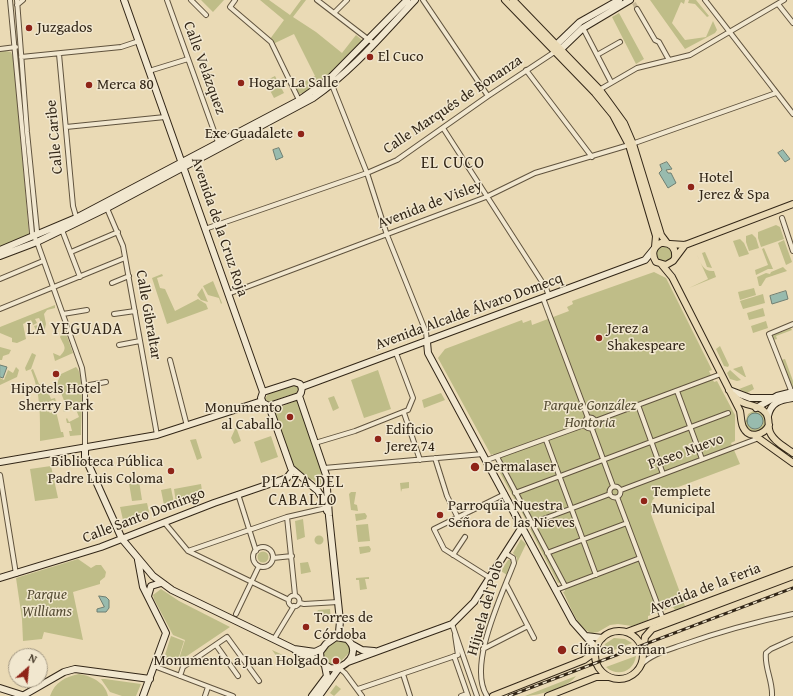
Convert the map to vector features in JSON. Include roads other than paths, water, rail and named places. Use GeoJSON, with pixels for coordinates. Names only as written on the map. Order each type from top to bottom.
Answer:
{"type":"FeatureCollection","features":[{"type":"Feature","properties":{"kind":"main road"},"geometry":{"type":"LineString","coordinates":[[505,0],[597,91],[624,123],[661,235],[668,244],[674,248],[672,277]]}},
{"type":"Feature","properties":{"kind":"main road"},"geometry":{"type":"LineString","coordinates":[[513,0],[556,50]]}},
{"type":"Feature","properties":{"kind":"main road"},"geometry":{"type":"LineString","coordinates":[[631,145],[656,236],[654,258],[672,277],[740,411],[745,430],[757,436],[793,463]]}},
{"type":"Feature","properties":{"kind":"main road"},"geometry":{"type":"LineString","coordinates":[[655,248],[661,243],[686,245],[793,204]]}},
{"type":"Feature","properties":{"kind":"main road"},"geometry":{"type":"LineString","coordinates":[[660,265],[669,264],[686,245]]}},
{"type":"Feature","properties":{"kind":"main road"},"geometry":{"type":"LineString","coordinates":[[729,390],[740,402],[764,410],[768,416],[769,430],[775,440],[793,453]]}},
{"type":"Feature","properties":{"kind":"main road"},"geometry":{"type":"LineString","coordinates":[[742,420],[746,412],[756,408]]}},
{"type":"Feature","properties":{"kind":"main road"},"geometry":{"type":"LineString","coordinates":[[757,436],[762,434],[769,425]]}},
{"type":"Feature","properties":{"kind":"main road","name":"Avenida de la Feria"},"geometry":{"type":"LineString","coordinates":[[627,632],[793,570]]}},
{"type":"Feature","properties":{"kind":"main road","name":"Avenida de la Feria"},"geometry":{"type":"LineString","coordinates":[[643,651],[645,637],[652,629],[793,576]]}},
{"type":"Feature","properties":{"kind":"main road"},"geometry":{"type":"LineString","coordinates":[[493,696],[584,660],[595,650],[602,638],[614,632],[627,632],[637,639],[643,651],[641,666],[630,677],[621,679],[596,678],[548,696]]}},
{"type":"Feature","properties":{"kind":"main road"},"geometry":{"type":"LineString","coordinates":[[595,650],[596,662],[599,669],[611,678]]}},
{"type":"Feature","properties":{"kind":"street"},"geometry":{"type":"LineString","coordinates":[[10,0],[32,233],[36,239],[52,288],[79,358],[84,386],[85,457],[122,539],[138,560],[161,583],[172,590],[294,649],[300,654],[315,658],[330,668],[339,668],[345,673],[362,696]]}},
{"type":"Feature","properties":{"kind":"street"},"geometry":{"type":"LineString","coordinates":[[17,0],[37,231],[36,239]]}},
{"type":"Feature","properties":{"kind":"street"},"geometry":{"type":"LineString","coordinates":[[17,5],[23,0]]}},
{"type":"Feature","properties":{"kind":"street","name":"Avenida de la Cruz Roja"},"geometry":{"type":"LineString","coordinates":[[124,0],[263,392]]}},
{"type":"Feature","properties":{"kind":"street","name":"Calle Velázquez"},"geometry":{"type":"LineString","coordinates":[[167,0],[219,146]]}},
{"type":"Feature","properties":{"kind":"street"},"geometry":{"type":"LineString","coordinates":[[191,0],[206,15]]}},
{"type":"Feature","properties":{"kind":"street"},"geometry":{"type":"LineString","coordinates":[[235,0],[230,7],[271,42],[299,100]]}},
{"type":"Feature","properties":{"kind":"street"},"geometry":{"type":"LineString","coordinates":[[317,0],[371,42]]}},
{"type":"Feature","properties":{"kind":"street"},"geometry":{"type":"LineString","coordinates":[[334,13],[348,0]]}},
{"type":"Feature","properties":{"kind":"street"},"geometry":{"type":"LineString","coordinates":[[0,256],[36,239],[46,232],[77,220],[332,85],[407,2],[415,0]]}},
{"type":"Feature","properties":{"kind":"street"},"geometry":{"type":"LineString","coordinates":[[423,0],[488,96]]}},
{"type":"Feature","properties":{"kind":"street"},"geometry":{"type":"LineString","coordinates":[[556,50],[580,22],[619,0]]}},
{"type":"Feature","properties":{"kind":"street"},"geometry":{"type":"LineString","coordinates":[[705,0],[793,114]]}},
{"type":"Feature","properties":{"kind":"street"},"geometry":{"type":"LineString","coordinates":[[597,91],[637,68],[690,55],[784,0]]}},
{"type":"Feature","properties":{"kind":"street"},"geometry":{"type":"LineString","coordinates":[[556,50],[582,28],[632,1]]}},
{"type":"Feature","properties":{"kind":"street"},"geometry":{"type":"LineString","coordinates":[[778,4],[793,23]]}},
{"type":"Feature","properties":{"kind":"street"},"geometry":{"type":"LineString","coordinates":[[637,9],[655,40],[659,42],[669,60]]}},
{"type":"Feature","properties":{"kind":"street"},"geometry":{"type":"LineString","coordinates":[[582,28],[611,82]]}},
{"type":"Feature","properties":{"kind":"street"},"geometry":{"type":"LineString","coordinates":[[21,57],[68,53],[126,45],[139,41]]}},
{"type":"Feature","properties":{"kind":"street"},"geometry":{"type":"LineString","coordinates":[[281,113],[328,80],[371,42]]}},
{"type":"Feature","properties":{"kind":"street"},"geometry":{"type":"LineString","coordinates":[[597,55],[620,42]]}},
{"type":"Feature","properties":{"kind":"street"},"geometry":{"type":"LineString","coordinates":[[0,49],[20,47]]}},
{"type":"Feature","properties":{"kind":"street","name":"Calle Marqués de Bonanza"},"geometry":{"type":"LineString","coordinates":[[205,229],[367,173],[397,160],[556,50]]}},
{"type":"Feature","properties":{"kind":"street","name":"Calle Caribe"},"geometry":{"type":"LineString","coordinates":[[59,54],[73,206],[77,220]]}},
{"type":"Feature","properties":{"kind":"street"},"geometry":{"type":"LineString","coordinates":[[149,71],[188,59]]}},
{"type":"Feature","properties":{"kind":"street"},"geometry":{"type":"LineString","coordinates":[[526,70],[592,157]]}},
{"type":"Feature","properties":{"kind":"street"},"geometry":{"type":"LineString","coordinates":[[332,85],[367,173],[387,235],[426,332],[428,353],[487,460],[575,626],[586,636],[595,650]]}},
{"type":"Feature","properties":{"kind":"street","name":"Avenida de Visley"},"geometry":{"type":"LineString","coordinates":[[228,294],[486,198],[534,173],[631,145],[776,93]]}},
{"type":"Feature","properties":{"kind":"street"},"geometry":{"type":"LineString","coordinates":[[66,127],[165,117]]}},
{"type":"Feature","properties":{"kind":"street"},"geometry":{"type":"LineString","coordinates":[[443,128],[486,198],[546,288],[546,297],[588,418]]}},
{"type":"Feature","properties":{"kind":"street","name":"Calle Gibraltar"},"geometry":{"type":"LineString","coordinates":[[106,205],[124,246],[157,435]]}},
{"type":"Feature","properties":{"kind":"street"},"geometry":{"type":"LineString","coordinates":[[782,218],[793,251]]}},
{"type":"Feature","properties":{"kind":"street"},"geometry":{"type":"LineString","coordinates":[[0,250],[62,230],[77,220]]}},
{"type":"Feature","properties":{"kind":"street"},"geometry":{"type":"LineString","coordinates":[[36,224],[41,230],[46,232]]}},
{"type":"Feature","properties":{"kind":"street"},"geometry":{"type":"LineString","coordinates":[[62,230],[80,277]]}},
{"type":"Feature","properties":{"kind":"street"},"geometry":{"type":"LineString","coordinates":[[71,252],[118,232]]}},
{"type":"Feature","properties":{"kind":"street"},"geometry":{"type":"LineString","coordinates":[[655,248],[645,260],[660,265]]}},
{"type":"Feature","properties":{"kind":"street"},"geometry":{"type":"LineString","coordinates":[[0,309],[125,258]]}},
{"type":"Feature","properties":{"kind":"street","name":"Avenida Alcalde Álvaro Domecq"},"geometry":{"type":"LineString","coordinates":[[302,387],[427,342],[645,260]]}},
{"type":"Feature","properties":{"kind":"street"},"geometry":{"type":"LineString","coordinates":[[0,279],[43,261]]}},
{"type":"Feature","properties":{"kind":"street"},"geometry":{"type":"LineString","coordinates":[[112,283],[129,276]]}},
{"type":"Feature","properties":{"kind":"street"},"geometry":{"type":"LineString","coordinates":[[62,314],[87,310]]}},
{"type":"Feature","properties":{"kind":"street"},"geometry":{"type":"LineString","coordinates":[[114,314],[135,311]]}},
{"type":"Feature","properties":{"kind":"street"},"geometry":{"type":"LineString","coordinates":[[793,324],[769,334],[793,394]]}},
{"type":"Feature","properties":{"kind":"street"},"geometry":{"type":"LineString","coordinates":[[119,345],[140,341]]}},
{"type":"Feature","properties":{"kind":"street"},"geometry":{"type":"LineString","coordinates":[[315,443],[404,413],[411,406],[413,398],[396,353]]}},
{"type":"Feature","properties":{"kind":"street"},"geometry":{"type":"LineString","coordinates":[[170,360],[187,427]]}},
{"type":"Feature","properties":{"kind":"street"},"geometry":{"type":"LineString","coordinates":[[595,421],[721,374]]}},
{"type":"Feature","properties":{"kind":"street"},"geometry":{"type":"LineString","coordinates":[[84,386],[106,382]]}},
{"type":"Feature","properties":{"kind":"street"},"geometry":{"type":"LineString","coordinates":[[262,401],[263,392],[294,382],[300,384],[302,387],[299,396],[269,406]]}},
{"type":"Feature","properties":{"kind":"street"},"geometry":{"type":"LineString","coordinates":[[729,390],[750,398],[773,398],[793,394]]}},
{"type":"Feature","properties":{"kind":"street"},"geometry":{"type":"LineString","coordinates":[[677,391],[702,459]]}},
{"type":"Feature","properties":{"kind":"street"},"geometry":{"type":"LineString","coordinates":[[768,416],[771,407],[775,402],[793,394]]}},
{"type":"Feature","properties":{"kind":"street"},"geometry":{"type":"LineString","coordinates":[[299,396],[324,468],[329,498],[328,516]]}},
{"type":"Feature","properties":{"kind":"street"},"geometry":{"type":"LineString","coordinates":[[756,408],[773,398]]}},
{"type":"Feature","properties":{"kind":"street"},"geometry":{"type":"LineString","coordinates":[[0,462],[157,435],[187,427],[262,401]]}},
{"type":"Feature","properties":{"kind":"street"},"geometry":{"type":"LineString","coordinates":[[262,401],[269,406],[293,470],[318,491],[324,501],[328,516],[340,621],[339,632],[336,638],[315,652],[294,649]]}},
{"type":"Feature","properties":{"kind":"street"},"geometry":{"type":"LineString","coordinates":[[638,406],[663,474]]}},
{"type":"Feature","properties":{"kind":"street"},"geometry":{"type":"LineString","coordinates":[[404,413],[420,460]]}},
{"type":"Feature","properties":{"kind":"street"},"geometry":{"type":"LineString","coordinates":[[515,493],[728,413]]}},
{"type":"Feature","properties":{"kind":"street"},"geometry":{"type":"LineString","coordinates":[[588,418],[593,418],[595,421]]}},
{"type":"Feature","properties":{"kind":"street"},"geometry":{"type":"LineString","coordinates":[[584,425],[585,420],[588,418]]}},
{"type":"Feature","properties":{"kind":"street"},"geometry":{"type":"LineString","coordinates":[[592,428],[595,425],[595,421]]}},
{"type":"Feature","properties":{"kind":"street"},"geometry":{"type":"LineString","coordinates":[[584,425],[588,429],[592,428]]}},
{"type":"Feature","properties":{"kind":"street"},"geometry":{"type":"LineString","coordinates":[[487,460],[546,440],[584,425]]}},
{"type":"Feature","properties":{"kind":"street"},"geometry":{"type":"LineString","coordinates":[[592,428],[613,486]]}},
{"type":"Feature","properties":{"kind":"street","name":"Paseo Nuevo"},"geometry":{"type":"LineString","coordinates":[[621,490],[757,436]]}},
{"type":"Feature","properties":{"kind":"street"},"geometry":{"type":"LineString","coordinates":[[546,440],[596,575]]}},
{"type":"Feature","properties":{"kind":"street"},"geometry":{"type":"LineString","coordinates":[[324,468],[483,454]]}},
{"type":"Feature","properties":{"kind":"street"},"geometry":{"type":"LineString","coordinates":[[497,457],[565,586]]}},
{"type":"Feature","properties":{"kind":"street"},"geometry":{"type":"LineString","coordinates":[[435,458],[447,496],[458,518]]}},
{"type":"Feature","properties":{"kind":"street","name":"Calle Santo Domingo"},"geometry":{"type":"LineString","coordinates":[[0,578],[101,547],[238,494],[287,478],[293,470]]}},
{"type":"Feature","properties":{"kind":"street"},"geometry":{"type":"LineString","coordinates":[[0,475],[16,574]]}},
{"type":"Feature","properties":{"kind":"street"},"geometry":{"type":"LineString","coordinates":[[613,486],[617,486],[621,490],[621,493],[617,497]]}},
{"type":"Feature","properties":{"kind":"street"},"geometry":{"type":"LineString","coordinates":[[610,494],[610,490],[613,486]]}},
{"type":"Feature","properties":{"kind":"street"},"geometry":{"type":"LineString","coordinates":[[238,494],[256,551],[254,558],[259,566]]}},
{"type":"Feature","properties":{"kind":"street"},"geometry":{"type":"LineString","coordinates":[[490,578],[444,549],[434,529],[505,494]]}},
{"type":"Feature","properties":{"kind":"street"},"geometry":{"type":"LineString","coordinates":[[319,696],[339,668],[348,662],[366,656],[375,650],[452,624],[474,602],[522,527],[610,494]]}},
{"type":"Feature","properties":{"kind":"street"},"geometry":{"type":"LineString","coordinates":[[610,494],[617,497]]}},
{"type":"Feature","properties":{"kind":"street"},"geometry":{"type":"LineString","coordinates":[[617,497],[663,619]]}},
{"type":"Feature","properties":{"kind":"street"},"geometry":{"type":"LineString","coordinates":[[188,551],[287,517],[326,508]]}},
{"type":"Feature","properties":{"kind":"street"},"geometry":{"type":"LineString","coordinates":[[287,517],[295,595],[299,599],[300,603]]}},
{"type":"Feature","properties":{"kind":"street"},"geometry":{"type":"LineString","coordinates":[[164,522],[188,551],[289,600],[294,606]]}},
{"type":"Feature","properties":{"kind":"street"},"geometry":{"type":"LineString","coordinates":[[547,553],[627,523]]}},
{"type":"Feature","properties":{"kind":"street"},"geometry":{"type":"LineString","coordinates":[[453,555],[464,537]]}},
{"type":"Feature","properties":{"kind":"street"},"geometry":{"type":"LineString","coordinates":[[256,551],[260,548],[266,547],[271,551],[273,558],[269,565],[259,566]]}},
{"type":"Feature","properties":{"kind":"street","name":"Hijuela del Polo"},"geometry":{"type":"LineString","coordinates":[[487,696],[480,680],[483,649],[514,560],[505,553]]}},
{"type":"Feature","properties":{"kind":"street"},"geometry":{"type":"LineString","coordinates":[[273,558],[292,556]]}},
{"type":"Feature","properties":{"kind":"street"},"geometry":{"type":"LineString","coordinates":[[556,590],[640,558]]}},
{"type":"Feature","properties":{"kind":"street"},"geometry":{"type":"LineString","coordinates":[[138,560],[143,587],[166,634],[150,678],[146,696]]}},
{"type":"Feature","properties":{"kind":"street"},"geometry":{"type":"LineString","coordinates":[[236,614],[259,566]]}},
{"type":"Feature","properties":{"kind":"street"},"geometry":{"type":"LineString","coordinates":[[148,596],[153,576]]}},
{"type":"Feature","properties":{"kind":"street"},"geometry":{"type":"LineString","coordinates":[[151,586],[161,583]]}},
{"type":"Feature","properties":{"kind":"street"},"geometry":{"type":"LineString","coordinates":[[506,584],[534,638]]}},
{"type":"Feature","properties":{"kind":"street"},"geometry":{"type":"LineString","coordinates":[[289,600],[290,597],[295,595]]}},
{"type":"Feature","properties":{"kind":"street"},"geometry":{"type":"LineString","coordinates":[[274,639],[294,606],[300,603],[338,602]]}},
{"type":"Feature","properties":{"kind":"street"},"geometry":{"type":"LineString","coordinates":[[641,666],[649,658],[708,636],[793,614]]}},
{"type":"Feature","properties":{"kind":"street"},"geometry":{"type":"LineString","coordinates":[[340,621],[347,638],[353,645],[362,650],[375,650]]}},
{"type":"Feature","properties":{"kind":"street"},"geometry":{"type":"LineString","coordinates":[[452,624],[460,643],[476,696]]}},
{"type":"Feature","properties":{"kind":"street"},"geometry":{"type":"LineString","coordinates":[[483,649],[528,626]]}},
{"type":"Feature","properties":{"kind":"street"},"geometry":{"type":"LineString","coordinates":[[358,689],[454,656],[459,653],[456,644],[456,635]]}},
{"type":"Feature","properties":{"kind":"street"},"geometry":{"type":"LineString","coordinates":[[586,636],[602,638]]}},
{"type":"Feature","properties":{"kind":"street"},"geometry":{"type":"LineString","coordinates":[[180,676],[183,667],[227,637],[259,681]]}},
{"type":"Feature","properties":{"kind":"street"},"geometry":{"type":"LineString","coordinates":[[336,638],[347,638]]}},
{"type":"Feature","properties":{"kind":"street"},"geometry":{"type":"LineString","coordinates":[[772,696],[766,653],[771,649],[793,639]]}},
{"type":"Feature","properties":{"kind":"street"},"geometry":{"type":"LineString","coordinates":[[216,645],[238,676]]}},
{"type":"Feature","properties":{"kind":"street"},"geometry":{"type":"LineString","coordinates":[[348,662],[354,653],[353,645]]}},
{"type":"Feature","properties":{"kind":"street"},"geometry":{"type":"LineString","coordinates":[[312,696],[327,676],[320,654],[323,648]]}},
{"type":"Feature","properties":{"kind":"street"},"geometry":{"type":"LineString","coordinates":[[454,656],[468,695],[461,696]]}},
{"type":"Feature","properties":{"kind":"street"},"geometry":{"type":"LineString","coordinates":[[154,666],[233,696]]}},
{"type":"Feature","properties":{"kind":"street"},"geometry":{"type":"LineString","coordinates":[[0,688],[25,696],[64,672],[75,669],[150,678]]}},
{"type":"Feature","properties":{"kind":"street"},"geometry":{"type":"LineString","coordinates":[[403,674],[410,696]]}},
{"type":"Feature","properties":{"kind":"street"},"geometry":{"type":"LineString","coordinates":[[205,696],[208,687]]}},
{"type":"Feature","properties":{"kind":"tunnel"},"geometry":{"type":"LineString","coordinates":[[634,3],[637,9]]}},
{"type":"Feature","properties":{"kind":"railway"},"geometry":{"type":"LineString","coordinates":[[509,696],[793,588]]}},
{"type":"Feature","properties":{"kind":"place","name":"Juzgados"},"geometry":{"type":"Point","coordinates":[29,28]}},
{"type":"Feature","properties":{"kind":"place","name":"El Cuco"},"geometry":{"type":"Point","coordinates":[370,57]}},
{"type":"Feature","properties":{"kind":"place","name":"Hogar La Salle"},"geometry":{"type":"Point","coordinates":[241,83]}},
{"type":"Feature","properties":{"kind":"place","name":"Merca 80"},"geometry":{"type":"Point","coordinates":[89,85]}},
{"type":"Feature","properties":{"kind":"place","name":"Exe Guadalete"},"geometry":{"type":"Point","coordinates":[301,134]}},
{"type":"Feature","properties":{"kind":"place","name":"Hotel Jerez & Spa"},"geometry":{"type":"Point","coordinates":[691,187]}},
{"type":"Feature","properties":{"kind":"place","name":"Jerez a Shakespeare"},"geometry":{"type":"Point","coordinates":[599,338]}},
{"type":"Feature","properties":{"kind":"place","name":"Hipotels Hotel Sherry Park"},"geometry":{"type":"Point","coordinates":[56,374]}},
{"type":"Feature","properties":{"kind":"place","name":"Monumento al Caballo"},"geometry":{"type":"Point","coordinates":[290,417]}},
{"type":"Feature","properties":{"kind":"place","name":"Edificio Jerez 74"},"geometry":{"type":"Point","coordinates":[378,439]}},
{"type":"Feature","properties":{"kind":"place","name":"Dermalaser"},"geometry":{"type":"Point","coordinates":[475,467]}},
{"type":"Feature","properties":{"kind":"place","name":"Biblioteca Pública Padre Luis Coloma"},"geometry":{"type":"Point","coordinates":[171,471]}},
{"type":"Feature","properties":{"kind":"place","name":"Templete Municipal"},"geometry":{"type":"Point","coordinates":[644,501]}},
{"type":"Feature","properties":{"kind":"place","name":"Parroquia Nuestra Señora de las Nieves"},"geometry":{"type":"Point","coordinates":[440,515]}},
{"type":"Feature","properties":{"kind":"place","name":"Torres de Córdoba"},"geometry":{"type":"Point","coordinates":[306,627]}},
{"type":"Feature","properties":{"kind":"place","name":"Clínica Serman"},"geometry":{"type":"Point","coordinates":[562,650]}},
{"type":"Feature","properties":{"kind":"place","name":"Monumento a Juan Holgado"},"geometry":{"type":"Point","coordinates":[336,661]}},
{"type":"Feature","properties":{"kind":"district","name":"EL CUCO"},"geometry":{"type":"Point","coordinates":[453,164]}},
{"type":"Feature","properties":{"kind":"district","name":"LA YEGUADA"},"geometry":{"type":"Point","coordinates":[75,330]}},
{"type":"Feature","properties":{"kind":"district","name":"PLAZA DEL CABALLO"},"geometry":{"type":"Point","coordinates":[303,492]}},
{"type":"Feature","properties":{"kind":"park label","name":"Parque González Hontoria"},"geometry":{"type":"Point","coordinates":[590,414]}},
{"type":"Feature","properties":{"kind":"park label","name":"Parque Williams"},"geometry":{"type":"Point","coordinates":[47,604]}}]}
